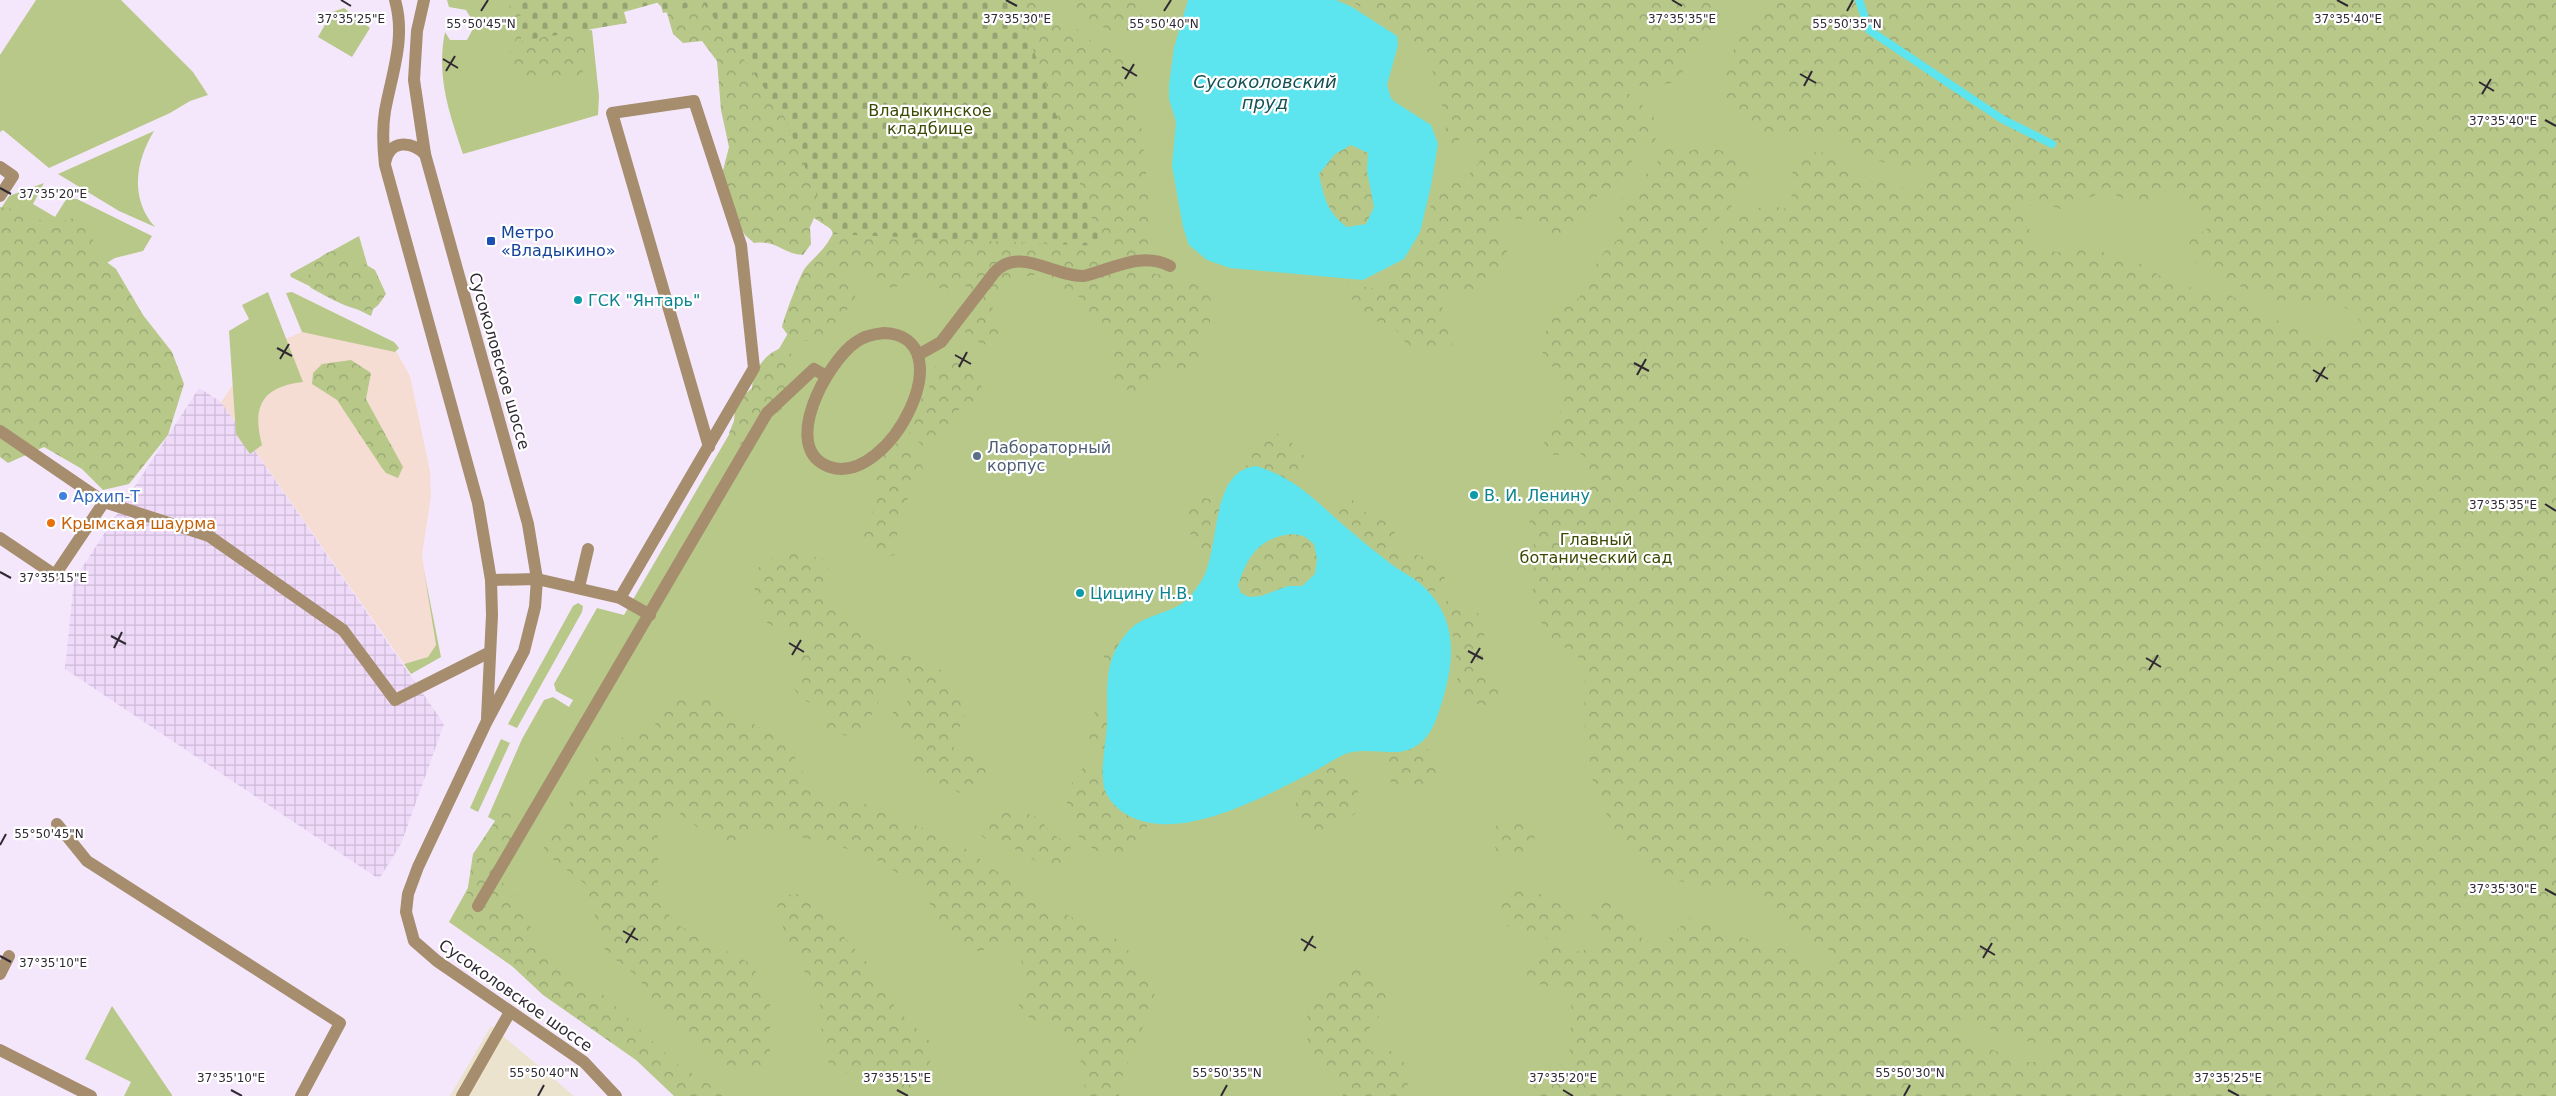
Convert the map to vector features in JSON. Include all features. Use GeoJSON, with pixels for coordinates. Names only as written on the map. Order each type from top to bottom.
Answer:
{"type":"FeatureCollection","features":[{"type":"Feature","properties":{"kind":"street","name":"Сусоколовское шоссе"},"geometry":{"type":"LineString","coordinates":[[396,0],[400,18],[400,39],[384,126],[385,165],[478,503],[491,580],[490,652],[486,723]]}},
{"type":"Feature","properties":{"kind":"street","name":"Сусоколовское шоссе"},"geometry":{"type":"LineString","coordinates":[[424,0],[417,31],[414,80],[425,154],[528,524],[537,579],[534,607],[524,651],[486,723],[418,867],[408,894],[406,912],[414,941],[437,962],[584,1062],[616,1096]]}},
{"type":"Feature","properties":{"kind":"street"},"geometry":{"type":"LineString","coordinates":[[620,598],[709,447],[754,368],[741,245],[694,101],[612,113],[709,447]]}},
{"type":"Feature","properties":{"kind":"street"},"geometry":{"type":"LineString","coordinates":[[385,165],[386,155],[394,146],[406,143],[417,146],[425,154]]}},
{"type":"Feature","properties":{"kind":"street"},"geometry":{"type":"LineString","coordinates":[[0,167],[13,176],[0,196]]}},
{"type":"Feature","properties":{"kind":"street"},"geometry":{"type":"LineString","coordinates":[[918,355],[937,346],[1000,266],[1011,261],[1025,262],[1075,276],[1088,275],[1143,259],[1159,261],[1170,266]]}},
{"type":"Feature","properties":{"kind":"street"},"geometry":{"type":"LineString","coordinates":[[872,334],[900,335],[909,342],[918,355],[921,365],[920,382],[912,405],[904,420],[878,452],[865,462],[850,468],[837,468],[825,465],[816,456],[809,440],[810,412],[826,376],[850,347],[872,334]]}},
{"type":"Feature","properties":{"kind":"street"},"geometry":{"type":"LineString","coordinates":[[478,906],[767,413],[814,369],[826,376]]}},
{"type":"Feature","properties":{"kind":"street"},"geometry":{"type":"LineString","coordinates":[[0,431],[104,502],[209,536],[343,630],[395,700],[490,652]]}},
{"type":"Feature","properties":{"kind":"street"},"geometry":{"type":"LineString","coordinates":[[0,538],[56,575],[104,502]]}},
{"type":"Feature","properties":{"kind":"street"},"geometry":{"type":"LineString","coordinates":[[579,587],[588,549]]}},
{"type":"Feature","properties":{"kind":"street"},"geometry":{"type":"LineString","coordinates":[[491,580],[537,579],[579,587],[620,598],[650,615]]}},
{"type":"Feature","properties":{"kind":"street"},"geometry":{"type":"LineString","coordinates":[[57,824],[88,861],[340,1023],[301,1096]]}},
{"type":"Feature","properties":{"kind":"street"},"geometry":{"type":"LineString","coordinates":[[0,974],[9,956]]}},
{"type":"Feature","properties":{"kind":"street"},"geometry":{"type":"LineString","coordinates":[[462,1096],[510,1012]]}},
{"type":"Feature","properties":{"kind":"street"},"geometry":{"type":"LineString","coordinates":[[0,1050],[90,1096]]}},
{"type":"Feature","properties":{"kind":"shaded area"},"geometry":{"type":"Polygon","coordinates":[[[309,329],[395,349],[410,376],[430,471],[431,496],[422,555],[436,646],[428,657],[404,664],[221,402],[238,377],[276,343],[309,329]]]}},
{"type":"Feature","properties":{"kind":"shaded area"},"geometry":{"type":"Polygon","coordinates":[[[199,388],[221,402],[444,724],[401,844],[379,879],[65,669],[74,580],[199,388]]]}},
{"type":"Feature","properties":{"kind":"shaded area"},"geometry":{"type":"Polygon","coordinates":[[[491,1026],[574,1096],[450,1096],[491,1026]]]}},
{"type":"Feature","properties":{"kind":"green space"},"geometry":{"type":"Polygon","coordinates":[[[36,0],[121,0],[193,72],[208,95],[190,101],[170,113],[49,168],[3,130],[0,132],[0,55],[36,0]]]}},
{"type":"Feature","properties":{"kind":"green space"},"geometry":{"type":"Polygon","coordinates":[[[447,0],[520,0],[522,41],[592,30],[599,96],[598,115],[463,154],[445,94],[442,64],[443,48],[445,32],[450,40],[467,40],[475,25],[466,10],[449,7],[447,0]]]}},
{"type":"Feature","properties":{"kind":"green space"},"geometry":{"type":"Polygon","coordinates":[[[511,0],[599,0],[587,37],[584,67],[581,76],[574,78],[526,77],[510,70],[505,65],[518,33],[508,14],[511,0]]]}},
{"type":"Feature","properties":{"kind":"green space","name":"Владыкинское кладбище"},"geometry":{"type":"Polygon","coordinates":[[[520,0],[1016,0],[1102,246],[833,234],[783,114],[704,4],[663,13],[660,2],[624,12],[627,23],[521,41],[520,0]]]}},
{"type":"Feature","properties":{"kind":"green space"},"geometry":{"type":"Polygon","coordinates":[[[655,0],[1047,0],[1045,16],[1056,23],[1070,23],[1091,41],[1127,58],[1136,77],[1151,220],[1150,261],[1155,274],[1188,281],[1201,288],[1213,302],[1210,323],[1202,333],[1200,360],[1193,370],[1180,372],[1168,368],[1143,395],[1117,386],[1113,362],[1119,338],[1100,327],[1090,318],[1086,313],[1081,298],[1039,274],[1013,279],[996,296],[992,310],[1005,332],[1001,344],[990,345],[981,343],[965,332],[970,305],[968,286],[942,288],[934,286],[913,272],[894,289],[876,282],[856,266],[849,277],[856,287],[855,301],[831,334],[817,341],[790,338],[782,327],[796,287],[805,268],[824,247],[834,231],[814,218],[810,227],[811,244],[803,255],[769,243],[754,243],[745,235],[738,223],[722,174],[729,147],[721,110],[717,61],[702,41],[683,43],[673,34],[667,13],[655,0]]]}},
{"type":"Feature","properties":{"kind":"green space","name":"Главный ботанический сад"},"geometry":{"type":"Polygon","coordinates":[[[1016,0],[2556,0],[2556,1096],[698,1096],[449,922],[503,825],[488,817],[522,739],[544,700],[553,697],[569,707],[573,700],[556,691],[554,684],[597,608],[624,615],[812,292],[1016,0]]]}},
{"type":"Feature","properties":{"kind":"green space"},"geometry":{"type":"Polygon","coordinates":[[[1061,0],[1142,0],[1142,28],[1136,39],[1123,38],[1101,26],[1088,25],[1067,9],[1061,0]]]}},
{"type":"Feature","properties":{"kind":"green space"},"geometry":{"type":"Polygon","coordinates":[[[1350,0],[1729,0],[1676,82],[1649,87],[1636,85],[1623,87],[1656,121],[1657,137],[1650,146],[1638,141],[1629,150],[1632,162],[1616,189],[1603,188],[1585,214],[1583,225],[1573,233],[1548,234],[1536,224],[1524,219],[1496,222],[1508,247],[1505,260],[1489,288],[1463,290],[1452,286],[1442,295],[1444,315],[1451,334],[1453,348],[1445,351],[1409,347],[1392,325],[1367,319],[1350,296],[1347,284],[1372,288],[1415,259],[1437,185],[1458,179],[1469,173],[1478,164],[1482,156],[1472,142],[1460,139],[1449,148],[1442,106],[1427,50],[1350,0]]]}},
{"type":"Feature","properties":{"kind":"green space"},"geometry":{"type":"Polygon","coordinates":[[[1776,0],[2556,0],[2556,1096],[1527,1096],[1544,1073],[1569,1060],[1572,1010],[1567,990],[1533,982],[1528,979],[1526,966],[1536,953],[1547,947],[1560,947],[1575,952],[1589,949],[1598,942],[1598,931],[1591,918],[1598,907],[1606,901],[1624,912],[1644,941],[1666,941],[1689,918],[1755,942],[1768,943],[1805,958],[1818,967],[1832,966],[1833,952],[1795,930],[1768,897],[1754,891],[1707,892],[1684,882],[1669,879],[1625,851],[1611,828],[1601,796],[1591,777],[1588,736],[1584,723],[1585,676],[1578,656],[1552,639],[1539,619],[1534,606],[1535,550],[1529,523],[1542,499],[1560,489],[1588,489],[1590,461],[1580,453],[1552,455],[1544,445],[1546,431],[1559,427],[1561,414],[1557,401],[1565,390],[1564,378],[1545,359],[1540,346],[1552,317],[1567,304],[1579,298],[1590,274],[1604,252],[1623,235],[1619,215],[1620,204],[1625,195],[1639,186],[1639,179],[1655,168],[1662,151],[1668,149],[1688,152],[1704,146],[1733,154],[1747,166],[1750,179],[1733,197],[1732,206],[1707,229],[1706,242],[1711,247],[1717,244],[1724,236],[1729,221],[1737,212],[1749,215],[1766,206],[1787,209],[1797,201],[1791,195],[1792,174],[1797,162],[1817,152],[1830,155],[1848,167],[1876,181],[1908,188],[1928,185],[1924,172],[1866,158],[1843,139],[1803,133],[1788,135],[1763,132],[1726,109],[1720,96],[1733,51],[1747,27],[1776,0]],[[2106,191],[2060,209],[2046,204],[2026,206],[2027,223],[2033,238],[2038,244],[2052,251],[2067,251],[2087,244],[2111,256],[2135,260],[2168,281],[2213,294],[2230,295],[2247,306],[2300,331],[2314,335],[2361,337],[2360,321],[2342,306],[2326,303],[2285,302],[2266,297],[2234,284],[2193,261],[2188,254],[2190,241],[2208,228],[2209,221],[2200,209],[2187,198],[2181,195],[2167,194],[2160,201],[2145,206],[2106,191]],[[1956,1020],[1954,1027],[1963,1038],[2023,1062],[2044,1062],[2054,1054],[2051,1046],[2011,1038],[1992,1030],[1981,1021],[1956,1020]]]}},
{"type":"Feature","properties":{"kind":"green space"},"geometry":{"type":"Polygon","coordinates":[[[344,8],[370,28],[352,57],[318,37],[332,12],[344,8]]]}},
{"type":"Feature","properties":{"kind":"green space"},"geometry":{"type":"Polygon","coordinates":[[[154,131],[143,155],[138,180],[142,205],[155,227],[119,211],[58,174],[154,131]]]}},
{"type":"Feature","properties":{"kind":"green space"},"geometry":{"type":"Polygon","coordinates":[[[1351,145],[1368,153],[1367,171],[1374,207],[1366,224],[1347,227],[1331,210],[1325,197],[1319,174],[1335,154],[1351,145]]]}},
{"type":"Feature","properties":{"kind":"green space"},"geometry":{"type":"Polygon","coordinates":[[[44,183],[33,204],[55,217],[67,198],[77,199],[152,236],[143,251],[115,258],[15,317],[0,210],[9,196],[44,183]]]}},
{"type":"Feature","properties":{"kind":"green space"},"geometry":{"type":"Polygon","coordinates":[[[0,207],[17,210],[51,225],[83,215],[95,228],[92,251],[116,269],[143,315],[172,352],[184,384],[168,435],[129,484],[103,490],[82,469],[44,447],[8,463],[0,457],[0,207]]]}},
{"type":"Feature","properties":{"kind":"green space"},"geometry":{"type":"Polygon","coordinates":[[[359,236],[377,298],[371,316],[291,277],[290,274],[359,236]]]}},
{"type":"Feature","properties":{"kind":"green space"},"geometry":{"type":"Polygon","coordinates":[[[332,251],[346,253],[375,270],[386,294],[376,307],[370,310],[353,308],[311,288],[307,282],[310,272],[319,259],[332,251]]]}},
{"type":"Feature","properties":{"kind":"green space"},"geometry":{"type":"Polygon","coordinates":[[[268,292],[303,382],[277,389],[263,401],[258,420],[262,445],[250,454],[236,434],[229,331],[249,319],[242,305],[268,292]]]}},
{"type":"Feature","properties":{"kind":"green space"},"geometry":{"type":"Polygon","coordinates":[[[292,292],[394,342],[399,348],[395,352],[302,332],[286,293],[292,292]]]}},
{"type":"Feature","properties":{"kind":"green space"},"geometry":{"type":"Polygon","coordinates":[[[784,347],[793,356],[794,362],[785,380],[785,400],[778,419],[757,422],[747,446],[732,442],[729,433],[734,421],[735,408],[743,396],[752,388],[758,368],[766,357],[777,349],[784,347]]]}},
{"type":"Feature","properties":{"kind":"green space"},"geometry":{"type":"Polygon","coordinates":[[[953,357],[960,357],[974,369],[981,383],[983,395],[980,401],[965,403],[952,417],[942,439],[924,447],[910,434],[907,426],[910,412],[928,391],[936,365],[953,357]]]}},
{"type":"Feature","properties":{"kind":"green space"},"geometry":{"type":"Polygon","coordinates":[[[351,360],[371,373],[366,399],[403,467],[398,478],[386,473],[382,468],[337,400],[312,384],[313,373],[322,364],[351,360]]]}},
{"type":"Feature","properties":{"kind":"green space"},"geometry":{"type":"Polygon","coordinates":[[[1276,433],[1299,449],[1305,461],[1304,468],[1290,481],[1246,467],[1247,452],[1252,442],[1261,436],[1276,433]]]}},
{"type":"Feature","properties":{"kind":"green space"},"geometry":{"type":"Polygon","coordinates":[[[898,443],[917,456],[924,471],[923,477],[908,496],[905,514],[896,525],[898,541],[895,555],[882,557],[869,552],[861,531],[863,525],[874,518],[869,499],[876,491],[873,484],[873,469],[880,456],[891,446],[898,443]]]}},
{"type":"Feature","properties":{"kind":"green space"},"geometry":{"type":"Polygon","coordinates":[[[1342,495],[1348,495],[1363,511],[1391,524],[1402,551],[1427,559],[1437,567],[1445,578],[1441,590],[1427,593],[1384,559],[1371,543],[1341,527],[1332,507],[1342,495]]]}},
{"type":"Feature","properties":{"kind":"green space"},"geometry":{"type":"Polygon","coordinates":[[[1205,498],[1224,503],[1228,551],[1203,550],[1194,542],[1188,518],[1189,509],[1194,503],[1205,498]]]}},
{"type":"Feature","properties":{"kind":"green space"},"geometry":{"type":"Polygon","coordinates":[[[1293,534],[1304,536],[1314,544],[1317,564],[1316,571],[1311,579],[1302,584],[1260,596],[1246,596],[1242,593],[1238,586],[1246,565],[1257,550],[1272,539],[1293,534]]]}},
{"type":"Feature","properties":{"kind":"green space"},"geometry":{"type":"Polygon","coordinates":[[[790,553],[825,559],[828,565],[823,594],[847,621],[876,643],[897,654],[931,662],[954,687],[965,712],[965,719],[954,734],[953,747],[959,750],[974,752],[988,770],[979,785],[966,796],[919,773],[913,762],[916,742],[894,728],[893,712],[907,703],[910,689],[907,678],[900,677],[889,688],[860,732],[847,736],[826,727],[822,707],[805,701],[793,687],[800,668],[802,646],[808,642],[821,643],[823,638],[820,633],[786,633],[766,622],[754,600],[756,573],[759,567],[778,555],[790,553]]]}},
{"type":"Feature","properties":{"kind":"green space"},"geometry":{"type":"Polygon","coordinates":[[[424,571],[441,657],[411,674],[404,664],[428,657],[436,645],[424,571]]]}},
{"type":"Feature","properties":{"kind":"green space"},"geometry":{"type":"Polygon","coordinates":[[[1454,601],[1476,611],[1485,623],[1483,660],[1486,677],[1499,684],[1502,691],[1491,707],[1466,701],[1461,692],[1457,677],[1453,635],[1443,609],[1444,603],[1454,601]]]}},
{"type":"Feature","properties":{"kind":"green space"},"geometry":{"type":"Polygon","coordinates":[[[578,603],[583,606],[582,612],[517,728],[508,724],[573,606],[578,603]]]}},
{"type":"Feature","properties":{"kind":"green space"},"geometry":{"type":"Polygon","coordinates":[[[1120,635],[1129,641],[1117,680],[1108,671],[1103,654],[1108,642],[1120,635]]]}},
{"type":"Feature","properties":{"kind":"green space"},"geometry":{"type":"Polygon","coordinates":[[[700,695],[787,742],[818,802],[858,801],[956,842],[1035,899],[1122,942],[1153,984],[1155,998],[1121,1079],[1119,1096],[1086,1096],[1079,1049],[1071,1040],[1025,1015],[1018,1004],[1026,977],[1016,943],[968,953],[935,919],[926,892],[881,862],[829,842],[762,832],[737,841],[711,838],[679,813],[658,823],[658,903],[678,925],[753,965],[770,1004],[770,1065],[731,1067],[699,1047],[668,1023],[638,977],[606,952],[585,884],[542,851],[604,743],[652,729],[674,697],[700,695]]]}},
{"type":"Feature","properties":{"kind":"green space"},"geometry":{"type":"Polygon","coordinates":[[[1101,707],[1118,713],[1117,744],[1102,749],[1090,741],[1089,731],[1091,718],[1101,707]]]}},
{"type":"Feature","properties":{"kind":"green space"},"geometry":{"type":"Polygon","coordinates":[[[501,739],[510,743],[478,812],[470,808],[501,739]]]}},
{"type":"Feature","properties":{"kind":"green space"},"geometry":{"type":"Polygon","coordinates":[[[1400,742],[1424,745],[1438,762],[1437,774],[1424,786],[1414,791],[1403,788],[1387,779],[1385,764],[1400,742]]]}},
{"type":"Feature","properties":{"kind":"green space"},"geometry":{"type":"Polygon","coordinates":[[[1086,765],[1104,770],[1149,811],[1144,840],[1134,854],[1126,857],[1107,855],[1089,846],[1077,834],[1071,821],[1066,797],[1076,775],[1086,765]]]}},
{"type":"Feature","properties":{"kind":"green space"},"geometry":{"type":"Polygon","coordinates":[[[1337,765],[1349,776],[1356,786],[1359,798],[1355,814],[1329,830],[1310,834],[1299,821],[1296,800],[1303,786],[1312,777],[1337,765]]]}},
{"type":"Feature","properties":{"kind":"green space"},"geometry":{"type":"Polygon","coordinates":[[[509,800],[513,838],[498,878],[525,906],[536,946],[563,975],[600,992],[677,1064],[728,1096],[674,1096],[636,1060],[543,995],[463,920],[473,854],[509,800]]]}},
{"type":"Feature","properties":{"kind":"green space"},"geometry":{"type":"Polygon","coordinates":[[[1006,805],[1041,819],[1050,831],[1071,848],[1063,866],[1050,869],[1006,844],[989,842],[977,832],[978,825],[1006,805]]]}},
{"type":"Feature","properties":{"kind":"green space"},"geometry":{"type":"Polygon","coordinates":[[[1525,817],[1533,822],[1534,828],[1534,844],[1529,853],[1519,859],[1497,852],[1493,842],[1494,828],[1505,818],[1525,817]]]}},
{"type":"Feature","properties":{"kind":"green space"},"geometry":{"type":"Polygon","coordinates":[[[1523,887],[1529,888],[1575,913],[1575,923],[1568,935],[1555,942],[1547,939],[1540,930],[1527,934],[1507,926],[1500,919],[1499,904],[1503,893],[1523,887]]]}},
{"type":"Feature","properties":{"kind":"green space"},"geometry":{"type":"Polygon","coordinates":[[[801,894],[822,912],[869,965],[897,1010],[937,1048],[913,1094],[891,1081],[852,1076],[829,1063],[823,1050],[819,995],[788,945],[777,906],[785,895],[801,894]]]}},
{"type":"Feature","properties":{"kind":"green space"},"geometry":{"type":"Polygon","coordinates":[[[1355,970],[1367,970],[1377,980],[1388,1001],[1383,1012],[1367,1031],[1367,1047],[1372,1052],[1392,1051],[1403,1061],[1406,1068],[1407,1096],[1343,1096],[1338,1083],[1319,1068],[1311,1054],[1307,1037],[1307,1018],[1311,1001],[1318,990],[1339,976],[1355,970]]]}},
{"type":"Feature","properties":{"kind":"green space"},"geometry":{"type":"Polygon","coordinates":[[[112,1006],[172,1096],[124,1096],[131,1082],[85,1059],[112,1006]]]}},
{"type":"Feature","properties":{"kind":"water","name":"Сусоколовский пруд"},"geometry":{"type":"Polygon","coordinates":[[[1188,0],[1336,0],[1352,7],[1397,36],[1398,45],[1387,85],[1391,98],[1431,125],[1438,144],[1431,186],[1420,232],[1404,259],[1363,280],[1230,268],[1207,260],[1189,245],[1183,227],[1172,166],[1176,122],[1169,99],[1169,85],[1174,48],[1188,0]],[[1351,145],[1335,154],[1319,174],[1327,204],[1335,216],[1347,227],[1366,224],[1374,207],[1367,171],[1368,153],[1351,145]]]}},
{"type":"Feature","properties":{"kind":"water"},"geometry":{"type":"Polygon","coordinates":[[[1256,466],[1271,471],[1295,484],[1380,556],[1423,586],[1436,601],[1444,616],[1449,632],[1451,648],[1450,665],[1443,700],[1434,725],[1426,738],[1408,750],[1401,752],[1365,751],[1348,753],[1267,795],[1218,815],[1168,824],[1145,822],[1117,808],[1109,798],[1104,787],[1103,771],[1108,683],[1112,658],[1126,634],[1132,628],[1146,619],[1170,610],[1184,602],[1202,580],[1208,566],[1223,496],[1230,481],[1241,471],[1256,466]],[[1293,534],[1282,536],[1272,539],[1257,549],[1246,565],[1238,585],[1241,593],[1249,597],[1261,596],[1288,586],[1302,586],[1315,574],[1317,559],[1314,544],[1304,536],[1293,534]]]}},
{"type":"Feature","properties":{"kind":"waterway"},"geometry":{"type":"LineString","coordinates":[[1859,0],[1869,30],[2002,119],[2052,144]]}},
{"type":"Feature","properties":{"kind":"place","name":"Метро «Владыкино»"},"geometry":{"type":"Point","coordinates":[491,241]}},
{"type":"Feature","properties":{"kind":"place","name":"ГСК \"Янтарь\""},"geometry":{"type":"Point","coordinates":[578,300]}},
{"type":"Feature","properties":{"kind":"place","name":"Лабораторный корпус"},"geometry":{"type":"Point","coordinates":[977,456]}},
{"type":"Feature","properties":{"kind":"place","name":"В. И. Ленину"},"geometry":{"type":"Point","coordinates":[1474,495]}},
{"type":"Feature","properties":{"kind":"place","name":"Архип-Т"},"geometry":{"type":"Point","coordinates":[63,496]}},
{"type":"Feature","properties":{"kind":"place","name":"Крымская шаурма"},"geometry":{"type":"Point","coordinates":[51,523]}},
{"type":"Feature","properties":{"kind":"place","name":"Цицину Н.В."},"geometry":{"type":"Point","coordinates":[1080,593]}}]}
